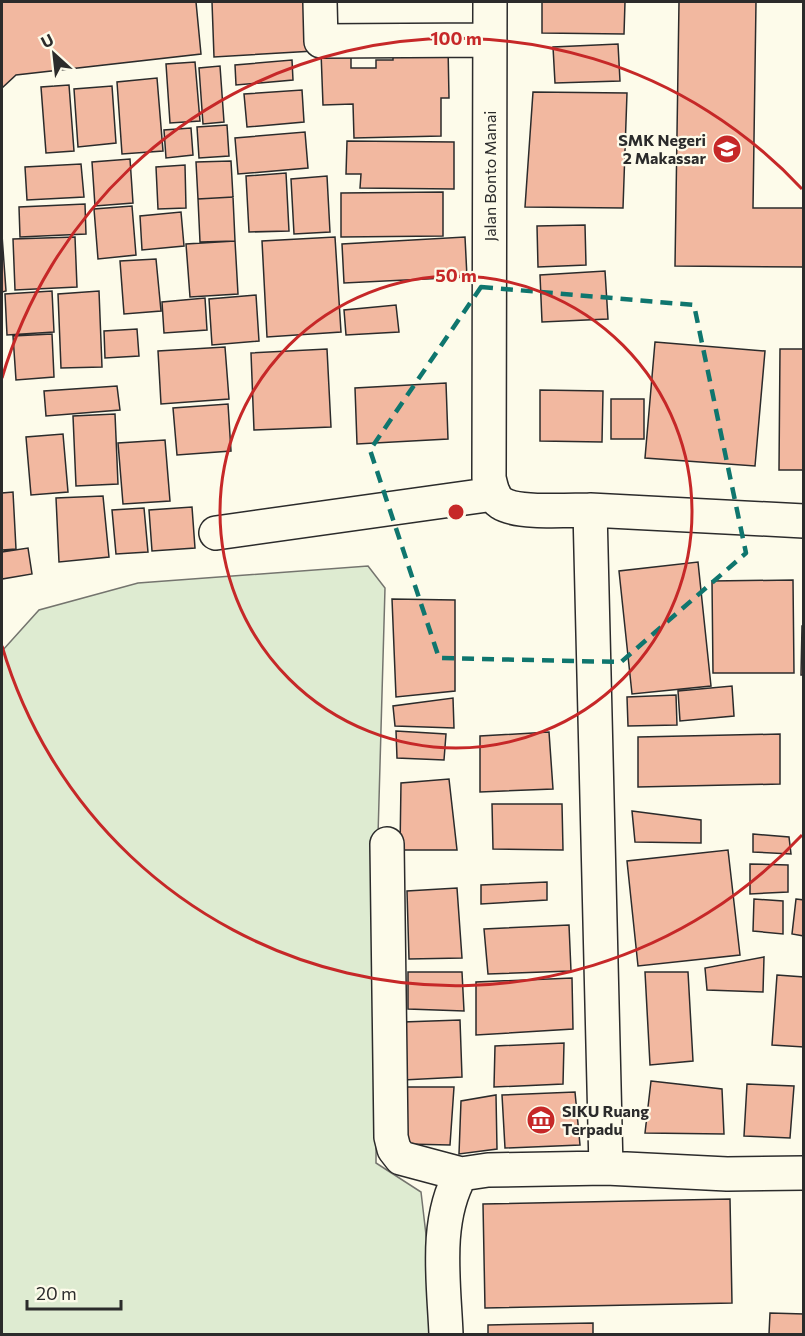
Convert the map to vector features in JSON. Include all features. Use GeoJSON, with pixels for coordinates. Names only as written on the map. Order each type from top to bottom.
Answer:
{"type":"FeatureCollection","features":[{"type":"Feature","properties":{"kind":"street"},"geometry":{"type":"LineString","coordinates":[[320,2],[321,41],[490,40]]}},
{"type":"Feature","properties":{"kind":"street","name":"Jalan Bonto Manai"},"geometry":{"type":"LineString","coordinates":[[490,2],[489,478],[494,495]]}},
{"type":"Feature","properties":{"kind":"street"},"geometry":{"type":"LineString","coordinates":[[216,533],[494,495],[501,504],[526,510],[590,510],[804,521]]}},
{"type":"Feature","properties":{"kind":"street"},"geometry":{"type":"LineString","coordinates":[[590,510],[606,1168]]}},
{"type":"Feature","properties":{"kind":"street"},"geometry":{"type":"LineString","coordinates":[[387,844],[391,1137],[394,1149],[401,1158],[460,1174],[488,1170],[606,1168],[727,1174],[804,1173]]}},
{"type":"Feature","properties":{"kind":"street"},"geometry":{"type":"LineString","coordinates":[[446,1335],[443,1261],[446,1215],[450,1192],[460,1174]]}},
{"type":"Feature","properties":{"kind":"highlighted area"},"geometry":{"type":"Polygon","coordinates":[[[481,287],[694,305],[746,553],[621,662],[439,658],[370,450],[481,287]]]}},
{"type":"Feature","properties":{"kind":"green space"},"geometry":{"type":"Polygon","coordinates":[[[368,566],[385,588],[377,871],[376,1163],[421,1192],[430,1269],[433,1334],[2,1334],[2,651],[39,610],[138,583],[368,566]]]}},
{"type":"Feature","properties":{"kind":"building"},"geometry":{"type":"Polygon","coordinates":[[[2,2],[196,2],[201,54],[16,75],[2,88],[2,2]]]}},
{"type":"Feature","properties":{"kind":"building"},"geometry":{"type":"Polygon","coordinates":[[[212,2],[311,2],[314,51],[214,57],[212,2]]]}},
{"type":"Feature","properties":{"kind":"building"},"geometry":{"type":"Polygon","coordinates":[[[542,2],[625,2],[624,34],[542,33],[542,2]]]}},
{"type":"Feature","properties":{"kind":"building"},"geometry":{"type":"Polygon","coordinates":[[[679,2],[756,2],[753,208],[804,208],[804,267],[675,266],[679,2]]]}},
{"type":"Feature","properties":{"kind":"building"},"geometry":{"type":"Polygon","coordinates":[[[618,44],[620,81],[555,83],[553,47],[618,44]]]}},
{"type":"Feature","properties":{"kind":"building"},"geometry":{"type":"Polygon","coordinates":[[[448,46],[449,98],[441,98],[441,136],[354,138],[353,104],[323,105],[321,52],[351,51],[351,68],[376,68],[376,60],[393,60],[393,47],[448,46]]]}},
{"type":"Feature","properties":{"kind":"building"},"geometry":{"type":"Polygon","coordinates":[[[292,60],[293,80],[236,85],[235,65],[292,60]]]}},
{"type":"Feature","properties":{"kind":"building"},"geometry":{"type":"Polygon","coordinates":[[[195,62],[200,121],[170,123],[166,64],[195,62]]]}},
{"type":"Feature","properties":{"kind":"building"},"geometry":{"type":"Polygon","coordinates":[[[220,66],[224,122],[203,124],[199,68],[220,66]]]}},
{"type":"Feature","properties":{"kind":"building"},"geometry":{"type":"Polygon","coordinates":[[[157,78],[163,151],[122,154],[117,82],[157,78]]]}},
{"type":"Feature","properties":{"kind":"building"},"geometry":{"type":"Polygon","coordinates":[[[69,85],[74,151],[46,153],[41,87],[69,85]]]}},
{"type":"Feature","properties":{"kind":"building"},"geometry":{"type":"Polygon","coordinates":[[[112,86],[116,143],[78,147],[74,89],[112,86]]]}},
{"type":"Feature","properties":{"kind":"building"},"geometry":{"type":"Polygon","coordinates":[[[302,90],[304,122],[247,127],[244,94],[302,90]]]}},
{"type":"Feature","properties":{"kind":"building"},"geometry":{"type":"Polygon","coordinates":[[[533,92],[627,93],[623,208],[525,207],[533,92]]]}},
{"type":"Feature","properties":{"kind":"building"},"geometry":{"type":"Polygon","coordinates":[[[227,125],[229,156],[199,158],[197,127],[227,125]]]}},
{"type":"Feature","properties":{"kind":"building"},"geometry":{"type":"Polygon","coordinates":[[[191,128],[193,155],[166,158],[164,130],[191,128]]]}},
{"type":"Feature","properties":{"kind":"building"},"geometry":{"type":"Polygon","coordinates":[[[305,132],[308,168],[238,174],[235,138],[305,132]]]}},
{"type":"Feature","properties":{"kind":"building"},"geometry":{"type":"Polygon","coordinates":[[[347,141],[454,142],[454,189],[360,188],[361,174],[346,174],[347,141]]]}},
{"type":"Feature","properties":{"kind":"building"},"geometry":{"type":"Polygon","coordinates":[[[130,159],[133,203],[95,206],[92,162],[130,159]]]}},
{"type":"Feature","properties":{"kind":"building"},"geometry":{"type":"Polygon","coordinates":[[[231,161],[233,197],[198,199],[196,162],[231,161]]]}},
{"type":"Feature","properties":{"kind":"building"},"geometry":{"type":"Polygon","coordinates":[[[81,164],[84,197],[27,200],[25,167],[81,164]]]}},
{"type":"Feature","properties":{"kind":"building"},"geometry":{"type":"Polygon","coordinates":[[[185,165],[186,208],[158,209],[156,167],[185,165]]]}},
{"type":"Feature","properties":{"kind":"building"},"geometry":{"type":"Polygon","coordinates":[[[286,173],[289,231],[249,232],[246,176],[286,173]]]}},
{"type":"Feature","properties":{"kind":"building"},"geometry":{"type":"Polygon","coordinates":[[[327,176],[330,232],[294,234],[291,179],[327,176]]]}},
{"type":"Feature","properties":{"kind":"building"},"geometry":{"type":"Polygon","coordinates":[[[443,192],[443,236],[341,237],[341,193],[443,192]]]}},
{"type":"Feature","properties":{"kind":"building"},"geometry":{"type":"Polygon","coordinates":[[[233,197],[235,241],[200,242],[198,199],[233,197]]]}},
{"type":"Feature","properties":{"kind":"building"},"geometry":{"type":"Polygon","coordinates":[[[85,204],[86,234],[20,237],[19,207],[85,204]]]}},
{"type":"Feature","properties":{"kind":"building"},"geometry":{"type":"Polygon","coordinates":[[[132,206],[136,255],[98,259],[94,209],[132,206]]]}},
{"type":"Feature","properties":{"kind":"building"},"geometry":{"type":"Polygon","coordinates":[[[181,212],[184,246],[142,250],[140,216],[181,212]]]}},
{"type":"Feature","properties":{"kind":"building"},"geometry":{"type":"Polygon","coordinates":[[[585,225],[586,265],[538,267],[537,226],[585,225]]]}},
{"type":"Feature","properties":{"kind":"building"},"geometry":{"type":"Polygon","coordinates":[[[2,235],[6,291],[2,292],[2,235]]]}},
{"type":"Feature","properties":{"kind":"building"},"geometry":{"type":"Polygon","coordinates":[[[75,237],[77,287],[15,290],[13,239],[75,237]]]}},
{"type":"Feature","properties":{"kind":"building"},"geometry":{"type":"Polygon","coordinates":[[[335,237],[341,332],[267,337],[262,241],[335,237]]]}},
{"type":"Feature","properties":{"kind":"building"},"geometry":{"type":"Polygon","coordinates":[[[465,237],[467,277],[344,283],[342,244],[465,237]]]}},
{"type":"Feature","properties":{"kind":"building"},"geometry":{"type":"Polygon","coordinates":[[[235,241],[238,294],[190,297],[186,244],[235,241]]]}},
{"type":"Feature","properties":{"kind":"building"},"geometry":{"type":"Polygon","coordinates":[[[156,259],[161,311],[124,314],[120,261],[156,259]]]}},
{"type":"Feature","properties":{"kind":"building"},"geometry":{"type":"Polygon","coordinates":[[[605,271],[608,319],[542,322],[540,275],[605,271]]]}},
{"type":"Feature","properties":{"kind":"building"},"geometry":{"type":"Polygon","coordinates":[[[52,291],[54,332],[7,335],[5,294],[52,291]]]}},
{"type":"Feature","properties":{"kind":"building"},"geometry":{"type":"Polygon","coordinates":[[[99,291],[102,367],[61,368],[58,294],[99,291]]]}},
{"type":"Feature","properties":{"kind":"building"},"geometry":{"type":"Polygon","coordinates":[[[256,295],[259,341],[212,345],[209,299],[256,295]]]}},
{"type":"Feature","properties":{"kind":"building"},"geometry":{"type":"Polygon","coordinates":[[[205,298],[207,330],[164,333],[162,302],[205,298]]]}},
{"type":"Feature","properties":{"kind":"building"},"geometry":{"type":"Polygon","coordinates":[[[396,305],[399,332],[346,335],[344,310],[396,305]]]}},
{"type":"Feature","properties":{"kind":"building"},"geometry":{"type":"Polygon","coordinates":[[[137,329],[139,356],[105,358],[104,331],[137,329]]]}},
{"type":"Feature","properties":{"kind":"building"},"geometry":{"type":"Polygon","coordinates":[[[52,334],[54,377],[16,380],[13,336],[52,334]]]}},
{"type":"Feature","properties":{"kind":"building"},"geometry":{"type":"Polygon","coordinates":[[[655,342],[765,351],[755,466],[645,458],[655,342]]]}},
{"type":"Feature","properties":{"kind":"building"},"geometry":{"type":"Polygon","coordinates":[[[225,347],[229,399],[161,404],[158,351],[225,347]]]}},
{"type":"Feature","properties":{"kind":"building"},"geometry":{"type":"Polygon","coordinates":[[[327,349],[331,427],[254,430],[251,353],[327,349]]]}},
{"type":"Feature","properties":{"kind":"building"},"geometry":{"type":"Polygon","coordinates":[[[780,349],[804,349],[804,470],[779,470],[780,349]]]}},
{"type":"Feature","properties":{"kind":"building"},"geometry":{"type":"Polygon","coordinates":[[[446,383],[448,439],[357,444],[355,388],[446,383]]]}},
{"type":"Feature","properties":{"kind":"building"},"geometry":{"type":"Polygon","coordinates":[[[117,386],[120,410],[46,416],[44,391],[117,386]]]}},
{"type":"Feature","properties":{"kind":"building"},"geometry":{"type":"Polygon","coordinates":[[[540,390],[603,391],[602,442],[540,441],[540,390]]]}},
{"type":"Feature","properties":{"kind":"building"},"geometry":{"type":"Polygon","coordinates":[[[611,399],[644,399],[644,439],[611,439],[611,399]]]}},
{"type":"Feature","properties":{"kind":"building"},"geometry":{"type":"Polygon","coordinates":[[[228,404],[231,451],[177,455],[173,408],[228,404]]]}},
{"type":"Feature","properties":{"kind":"building"},"geometry":{"type":"Polygon","coordinates":[[[115,414],[118,484],[76,486],[73,416],[115,414]]]}},
{"type":"Feature","properties":{"kind":"building"},"geometry":{"type":"Polygon","coordinates":[[[63,434],[68,492],[31,495],[26,437],[63,434]]]}},
{"type":"Feature","properties":{"kind":"building"},"geometry":{"type":"Polygon","coordinates":[[[165,440],[170,501],[123,504],[118,443],[165,440]]]}},
{"type":"Feature","properties":{"kind":"building"},"geometry":{"type":"Polygon","coordinates":[[[13,492],[16,549],[2,550],[2,493],[13,492]]]}},
{"type":"Feature","properties":{"kind":"building"},"geometry":{"type":"Polygon","coordinates":[[[103,496],[109,557],[59,562],[56,498],[103,496]]]}},
{"type":"Feature","properties":{"kind":"building"},"geometry":{"type":"Polygon","coordinates":[[[192,507],[195,548],[152,551],[149,510],[192,507]]]}},
{"type":"Feature","properties":{"kind":"building"},"geometry":{"type":"Polygon","coordinates":[[[144,508],[148,552],[116,554],[112,510],[144,508]]]}},
{"type":"Feature","properties":{"kind":"building"},"geometry":{"type":"Polygon","coordinates":[[[28,548],[32,574],[2,579],[2,552],[28,548]]]}},
{"type":"Feature","properties":{"kind":"building"},"geometry":{"type":"Polygon","coordinates":[[[698,562],[711,686],[632,694],[619,571],[698,562]]]}},
{"type":"Feature","properties":{"kind":"building"},"geometry":{"type":"Polygon","coordinates":[[[793,580],[794,673],[713,673],[712,581],[793,580]]]}},
{"type":"Feature","properties":{"kind":"building"},"geometry":{"type":"Polygon","coordinates":[[[392,599],[455,600],[455,691],[396,697],[392,599]]]}},
{"type":"Feature","properties":{"kind":"building"},"geometry":{"type":"Polygon","coordinates":[[[802,626],[804,626],[804,675],[801,675],[802,626]]]}},
{"type":"Feature","properties":{"kind":"building"},"geometry":{"type":"Polygon","coordinates":[[[732,686],[734,716],[680,721],[678,691],[732,686]]]}},
{"type":"Feature","properties":{"kind":"building"},"geometry":{"type":"Polygon","coordinates":[[[676,695],[677,725],[628,726],[627,697],[676,695]]]}},
{"type":"Feature","properties":{"kind":"building"},"geometry":{"type":"Polygon","coordinates":[[[453,698],[454,728],[395,726],[393,706],[453,698]]]}},
{"type":"Feature","properties":{"kind":"building"},"geometry":{"type":"Polygon","coordinates":[[[396,731],[446,734],[444,760],[397,758],[396,731]]]}},
{"type":"Feature","properties":{"kind":"building"},"geometry":{"type":"Polygon","coordinates":[[[549,732],[553,789],[480,792],[480,736],[549,732]]]}},
{"type":"Feature","properties":{"kind":"building"},"geometry":{"type":"Polygon","coordinates":[[[780,734],[780,784],[638,787],[638,737],[780,734]]]}},
{"type":"Feature","properties":{"kind":"building"},"geometry":{"type":"Polygon","coordinates":[[[449,779],[457,850],[400,850],[401,783],[449,779]]]}},
{"type":"Feature","properties":{"kind":"building"},"geometry":{"type":"Polygon","coordinates":[[[492,804],[562,804],[563,850],[493,849],[492,804]]]}},
{"type":"Feature","properties":{"kind":"building"},"geometry":{"type":"Polygon","coordinates":[[[632,811],[701,820],[701,843],[635,842],[632,811]]]}},
{"type":"Feature","properties":{"kind":"building"},"geometry":{"type":"Polygon","coordinates":[[[753,834],[789,837],[791,854],[753,852],[753,834]]]}},
{"type":"Feature","properties":{"kind":"building"},"geometry":{"type":"Polygon","coordinates":[[[728,850],[740,955],[638,966],[627,861],[728,850]]]}},
{"type":"Feature","properties":{"kind":"building"},"geometry":{"type":"Polygon","coordinates":[[[750,864],[788,865],[788,892],[750,894],[750,864]]]}},
{"type":"Feature","properties":{"kind":"building"},"geometry":{"type":"Polygon","coordinates":[[[547,882],[547,900],[481,904],[481,885],[547,882]]]}},
{"type":"Feature","properties":{"kind":"building"},"geometry":{"type":"Polygon","coordinates":[[[457,888],[462,958],[409,959],[407,891],[457,888]]]}},
{"type":"Feature","properties":{"kind":"building"},"geometry":{"type":"Polygon","coordinates":[[[754,899],[783,901],[783,934],[753,931],[754,899]]]}},
{"type":"Feature","properties":{"kind":"building"},"geometry":{"type":"Polygon","coordinates":[[[796,899],[804,900],[804,936],[792,934],[796,899]]]}},
{"type":"Feature","properties":{"kind":"building"},"geometry":{"type":"Polygon","coordinates":[[[569,925],[571,971],[488,974],[484,929],[569,925]]]}},
{"type":"Feature","properties":{"kind":"building"},"geometry":{"type":"Polygon","coordinates":[[[764,957],[763,992],[707,990],[705,968],[764,957]]]}},
{"type":"Feature","properties":{"kind":"building"},"geometry":{"type":"Polygon","coordinates":[[[408,972],[462,972],[464,1011],[408,1009],[408,972]]]}},
{"type":"Feature","properties":{"kind":"building"},"geometry":{"type":"Polygon","coordinates":[[[645,972],[688,972],[693,1061],[650,1065],[645,972]]]}},
{"type":"Feature","properties":{"kind":"building"},"geometry":{"type":"Polygon","coordinates":[[[777,975],[804,977],[804,1047],[772,1045],[777,975]]]}},
{"type":"Feature","properties":{"kind":"building"},"geometry":{"type":"Polygon","coordinates":[[[572,978],[573,1029],[476,1035],[476,982],[572,978]]]}},
{"type":"Feature","properties":{"kind":"building"},"geometry":{"type":"Polygon","coordinates":[[[460,1020],[462,1077],[403,1080],[403,1022],[460,1020]]]}},
{"type":"Feature","properties":{"kind":"building"},"geometry":{"type":"Polygon","coordinates":[[[564,1043],[563,1084],[494,1087],[495,1046],[564,1043]]]}},
{"type":"Feature","properties":{"kind":"building"},"geometry":{"type":"Polygon","coordinates":[[[651,1081],[722,1089],[724,1134],[645,1133],[651,1081]]]}},
{"type":"Feature","properties":{"kind":"building"},"geometry":{"type":"Polygon","coordinates":[[[747,1084],[794,1086],[790,1138],[744,1136],[747,1084]]]}},
{"type":"Feature","properties":{"kind":"building"},"geometry":{"type":"Polygon","coordinates":[[[403,1087],[454,1087],[450,1145],[406,1144],[403,1087]]]}},
{"type":"Feature","properties":{"kind":"building","name":"SIKU Ruang Terpadu"},"geometry":{"type":"Polygon","coordinates":[[[575,1092],[580,1145],[505,1148],[502,1095],[575,1092]]]}},
{"type":"Feature","properties":{"kind":"building"},"geometry":{"type":"Polygon","coordinates":[[[496,1095],[497,1149],[459,1154],[461,1101],[496,1095]]]}},
{"type":"Feature","properties":{"kind":"building"},"geometry":{"type":"Polygon","coordinates":[[[730,1199],[732,1303],[485,1308],[483,1204],[730,1199]]]}},
{"type":"Feature","properties":{"kind":"building"},"geometry":{"type":"Polygon","coordinates":[[[770,1313],[804,1314],[804,1334],[769,1334],[770,1313]]]}},
{"type":"Feature","properties":{"kind":"building"},"geometry":{"type":"Polygon","coordinates":[[[593,1323],[593,1334],[488,1334],[488,1325],[593,1323]]]}},
{"type":"Feature","properties":{"kind":"place","name":"SMK Negeri 2 Makassar"},"geometry":{"type":"Point","coordinates":[727,149]}},
{"type":"Feature","properties":{"kind":"place","name":"SIKU Ruang Terpadu"},"geometry":{"type":"Point","coordinates":[541,1120]}}]}
